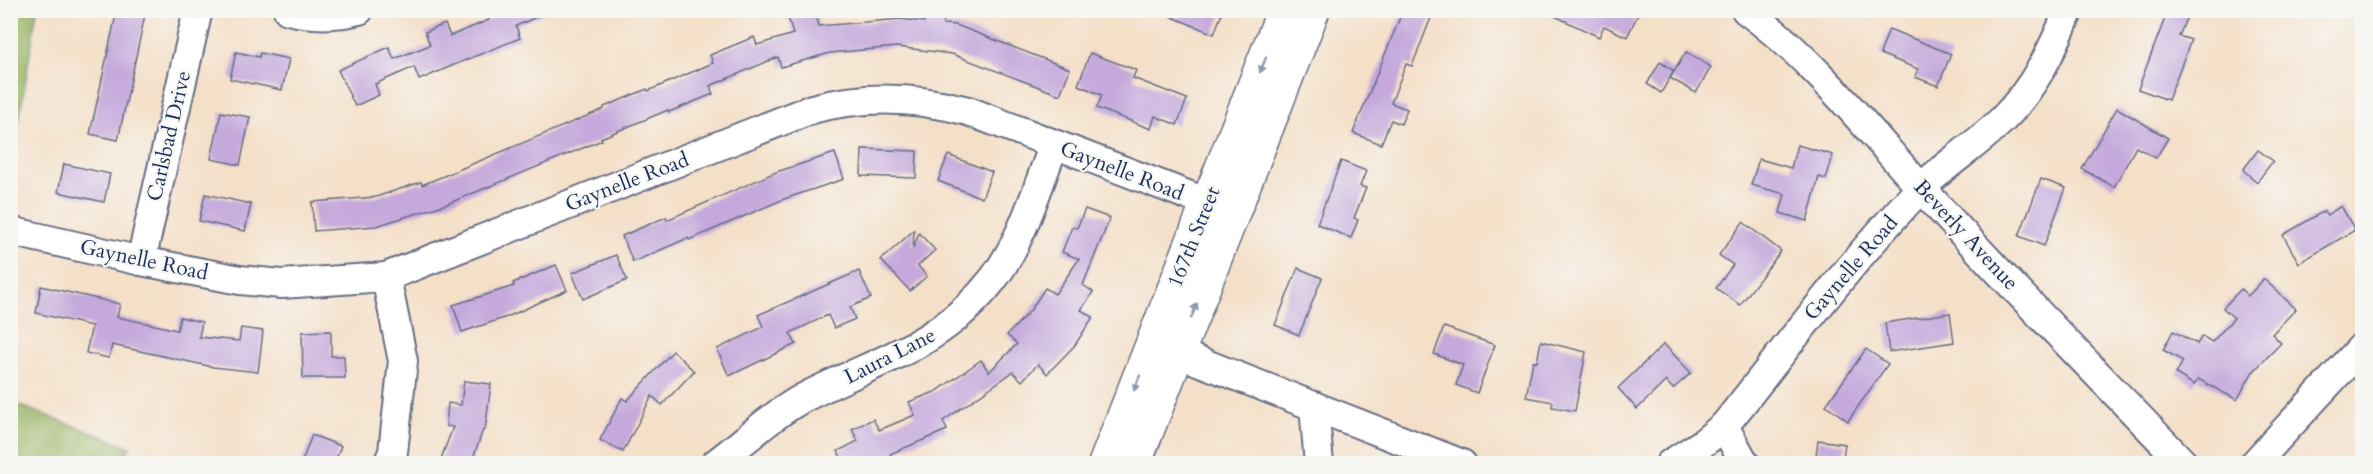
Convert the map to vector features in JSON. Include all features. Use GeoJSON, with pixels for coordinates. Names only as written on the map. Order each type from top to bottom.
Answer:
{"type":"FeatureCollection","features":[{"type":"Feature","properties":{"kind":"main road","name":"167th Street"},"geometry":{"type":"LineString","coordinates":[[1220,209],[1284,10]]}},
{"type":"Feature","properties":{"kind":"main road","name":"167th Street"},"geometry":{"type":"LineString","coordinates":[[1106,464],[1165,348],[1220,209],[1313,10]]}},
{"type":"Feature","properties":{"kind":"main road","name":"167th Street"},"geometry":{"type":"LineString","coordinates":[[1134,464],[1165,348]]}},
{"type":"Feature","properties":{"kind":"street","name":"Carlsbad Drive"},"geometry":{"type":"LineString","coordinates":[[141,261],[198,10]]}},
{"type":"Feature","properties":{"kind":"street"},"geometry":{"type":"LineString","coordinates":[[288,10],[309,15],[335,15],[359,10]]}},
{"type":"Feature","properties":{"kind":"street","name":"Beverly Avenue"},"geometry":{"type":"LineString","coordinates":[[1746,10],[1781,36],[1853,109],[1921,188],[2184,464]]}},
{"type":"Feature","properties":{"kind":"street","name":"Gaynelle Road"},"geometry":{"type":"LineString","coordinates":[[1670,464],[1704,443],[1724,426],[1826,294],[1921,188],[2003,119],[2036,81],[2069,10]]}},
{"type":"Feature","properties":{"kind":"street","name":"Gaynelle Road"},"geometry":{"type":"LineString","coordinates":[[10,231],[141,261],[240,280],[281,284],[386,277],[801,113],[834,103],[876,99],[941,104],[968,111],[1220,209]]}},
{"type":"Feature","properties":{"kind":"street","name":"Laura Lane"},"geometry":{"type":"LineString","coordinates":[[715,464],[801,400],[900,355],[922,343],[957,317],[993,278],[1009,255],[1020,233],[1054,145]]}},
{"type":"Feature","properties":{"kind":"street"},"geometry":{"type":"LineString","coordinates":[[386,277],[403,361],[393,452],[388,464]]}},
{"type":"Feature","properties":{"kind":"street"},"geometry":{"type":"LineString","coordinates":[[2254,464],[2362,347]]}},
{"type":"Feature","properties":{"kind":"street"},"geometry":{"type":"LineString","coordinates":[[1165,348],[1462,464]]}},
{"type":"Feature","properties":{"kind":"street"},"geometry":{"type":"LineString","coordinates":[[1314,406],[1319,464]]}},
{"type":"Feature","properties":{"kind":"street"},"geometry":{"type":"LineString","coordinates":[[1724,426],[1746,464]]}},
{"type":"Feature","properties":{"kind":"green space"},"geometry":{"type":"Polygon","coordinates":[[[10,11],[37,11],[11,168],[10,11]]]}},
{"type":"Feature","properties":{"kind":"green space"},"geometry":{"type":"Polygon","coordinates":[[[10,402],[130,447],[123,463],[11,463],[10,402]]]}},
{"type":"Feature","properties":{"kind":"building"},"geometry":{"type":"Polygon","coordinates":[[[117,10],[146,10],[118,140],[90,134],[117,10]]]}},
{"type":"Feature","properties":{"kind":"building"},"geometry":{"type":"Polygon","coordinates":[[[485,10],[552,10],[516,26],[520,38],[419,80],[414,67],[375,84],[379,95],[355,106],[338,70],[389,47],[394,59],[430,45],[425,32],[445,24],[450,36],[489,20],[485,10]]]}},
{"type":"Feature","properties":{"kind":"building"},"geometry":{"type":"Polygon","coordinates":[[[815,10],[819,26],[901,19],[924,22],[925,11],[945,13],[943,24],[956,25],[1070,69],[1060,95],[952,54],[897,47],[830,53],[781,67],[778,57],[710,86],[713,94],[669,112],[668,110],[447,204],[376,226],[314,231],[312,202],[376,197],[421,182],[422,185],[713,63],[710,55],[754,37],[757,45],[793,34],[788,17],[815,10]]]}},
{"type":"Feature","properties":{"kind":"building"},"geometry":{"type":"Polygon","coordinates":[[[1155,10],[1223,10],[1214,34],[1155,10]]]}},
{"type":"Feature","properties":{"kind":"building"},"geometry":{"type":"Polygon","coordinates":[[[1403,10],[1434,10],[1412,66],[1406,64],[1391,103],[1407,109],[1401,124],[1391,120],[1381,144],[1353,133],[1403,10]]]}},
{"type":"Feature","properties":{"kind":"building"},"geometry":{"type":"Polygon","coordinates":[[[1542,10],[1640,10],[1627,37],[1604,26],[1599,37],[1542,10]]]}},
{"type":"Feature","properties":{"kind":"building"},"geometry":{"type":"Polygon","coordinates":[[[2168,10],[2190,10],[2179,36],[2191,40],[2168,100],[2138,89],[2168,10]]]}},
{"type":"Feature","properties":{"kind":"building"},"geometry":{"type":"Polygon","coordinates":[[[1889,29],[1951,54],[1938,86],[1915,77],[1918,69],[1880,54],[1889,29]]]}},
{"type":"Feature","properties":{"kind":"building"},"geometry":{"type":"Polygon","coordinates":[[[236,52],[259,57],[260,53],[289,59],[282,90],[230,79],[236,52]]]}},
{"type":"Feature","properties":{"kind":"building"},"geometry":{"type":"Polygon","coordinates":[[[1686,52],[1711,67],[1696,93],[1670,78],[1686,52]]]}},
{"type":"Feature","properties":{"kind":"building"},"geometry":{"type":"Polygon","coordinates":[[[1090,53],[1136,70],[1133,78],[1187,99],[1177,125],[1155,116],[1151,129],[1097,108],[1102,95],[1078,85],[1090,53]]]}},
{"type":"Feature","properties":{"kind":"building"},"geometry":{"type":"Polygon","coordinates":[[[1660,62],[1674,71],[1661,93],[1647,84],[1660,62]]]}},
{"type":"Feature","properties":{"kind":"building"},"geometry":{"type":"Polygon","coordinates":[[[2117,108],[2168,138],[2156,158],[2136,147],[2114,187],[2082,169],[2117,108]]]}},
{"type":"Feature","properties":{"kind":"building"},"geometry":{"type":"Polygon","coordinates":[[[221,112],[250,117],[240,165],[211,159],[221,112]]]}},
{"type":"Feature","properties":{"kind":"building"},"geometry":{"type":"Polygon","coordinates":[[[1797,145],[1833,155],[1826,179],[1819,177],[1807,221],[1780,213],[1785,194],[1751,185],[1759,159],[1791,168],[1797,145]]]}},
{"type":"Feature","properties":{"kind":"building"},"geometry":{"type":"Polygon","coordinates":[[[862,149],[917,151],[916,178],[861,176],[862,149]]]}},
{"type":"Feature","properties":{"kind":"building"},"geometry":{"type":"Polygon","coordinates":[[[2258,150],[2273,161],[2257,182],[2243,170],[2258,150]]]}},
{"type":"Feature","properties":{"kind":"building"},"geometry":{"type":"Polygon","coordinates":[[[835,153],[844,179],[784,199],[633,262],[622,236],[666,217],[667,220],[776,172],[835,153]]]}},
{"type":"Feature","properties":{"kind":"building"},"geometry":{"type":"Polygon","coordinates":[[[948,155],[992,172],[982,198],[938,181],[948,155]]]}},
{"type":"Feature","properties":{"kind":"building"},"geometry":{"type":"Polygon","coordinates":[[[1341,161],[1366,171],[1360,186],[1366,188],[1354,218],[1358,220],[1351,238],[1317,224],[1341,161]]]}},
{"type":"Feature","properties":{"kind":"building"},"geometry":{"type":"Polygon","coordinates":[[[64,164],[110,174],[104,202],[58,192],[64,164]]]}},
{"type":"Feature","properties":{"kind":"building"},"geometry":{"type":"Polygon","coordinates":[[[2041,179],[2066,188],[2044,246],[2019,236],[2041,179]]]}},
{"type":"Feature","properties":{"kind":"building"},"geometry":{"type":"Polygon","coordinates":[[[205,194],[251,204],[245,231],[199,221],[205,194]]]}},
{"type":"Feature","properties":{"kind":"building"},"geometry":{"type":"Polygon","coordinates":[[[2341,206],[2355,230],[2299,263],[2283,235],[2324,211],[2327,215],[2341,206]]]}},
{"type":"Feature","properties":{"kind":"building"},"geometry":{"type":"Polygon","coordinates":[[[1085,209],[1110,218],[1083,285],[1093,292],[1081,310],[1093,317],[1075,345],[1047,374],[1038,364],[1022,381],[1013,372],[943,421],[947,430],[890,454],[892,457],[879,464],[844,464],[838,451],[858,441],[852,429],[873,419],[879,430],[915,415],[909,402],[937,391],[981,360],[989,372],[1017,344],[1007,335],[1030,311],[1045,288],[1055,294],[1079,259],[1062,252],[1072,227],[1077,228],[1085,209]]]}},
{"type":"Feature","properties":{"kind":"building"},"geometry":{"type":"Polygon","coordinates":[[[1743,222],[1781,251],[1740,305],[1716,288],[1733,265],[1719,255],[1743,222]]]}},
{"type":"Feature","properties":{"kind":"building"},"geometry":{"type":"Polygon","coordinates":[[[914,230],[913,248],[919,233],[935,250],[918,266],[927,276],[910,291],[881,260],[914,230]]]}},
{"type":"Feature","properties":{"kind":"building"},"geometry":{"type":"Polygon","coordinates":[[[616,255],[627,280],[583,299],[572,273],[616,255]]]}},
{"type":"Feature","properties":{"kind":"building"},"geometry":{"type":"Polygon","coordinates":[[[556,265],[567,290],[507,317],[462,332],[453,305],[514,286],[513,283],[556,265]]]}},
{"type":"Feature","properties":{"kind":"building"},"geometry":{"type":"Polygon","coordinates":[[[1298,268],[1322,278],[1299,335],[1275,325],[1298,268]]]}},
{"type":"Feature","properties":{"kind":"building"},"geometry":{"type":"Polygon","coordinates":[[[859,271],[871,298],[850,307],[855,319],[834,328],[828,315],[790,333],[796,344],[729,376],[717,349],[763,327],[758,315],[859,271]]]}},
{"type":"Feature","properties":{"kind":"building"},"geometry":{"type":"Polygon","coordinates":[[[2264,279],[2296,309],[2272,334],[2281,343],[2252,373],[2237,400],[2198,379],[2194,385],[2176,374],[2183,361],[2163,350],[2173,331],[2197,344],[2202,336],[2212,342],[2234,318],[2223,308],[2241,289],[2248,296],[2264,279]]]}},
{"type":"Feature","properties":{"kind":"building"},"geometry":{"type":"Polygon","coordinates":[[[41,286],[120,304],[117,317],[177,330],[180,317],[202,322],[199,337],[239,341],[241,328],[263,331],[258,372],[213,367],[112,345],[109,358],[86,353],[92,326],[36,313],[41,286]]]}},
{"type":"Feature","properties":{"kind":"building"},"geometry":{"type":"Polygon","coordinates":[[[1950,313],[1954,342],[1889,352],[1885,323],[1950,313]]]}},
{"type":"Feature","properties":{"kind":"building"},"geometry":{"type":"Polygon","coordinates":[[[1444,327],[1495,345],[1477,393],[1456,385],[1463,365],[1434,354],[1444,327]]]}},
{"type":"Feature","properties":{"kind":"building"},"geometry":{"type":"Polygon","coordinates":[[[331,331],[331,356],[344,356],[345,378],[303,378],[302,332],[331,331]]]}},
{"type":"Feature","properties":{"kind":"building"},"geometry":{"type":"Polygon","coordinates":[[[1541,341],[1586,352],[1575,411],[1552,407],[1553,402],[1526,397],[1533,361],[1537,362],[1541,341]]]}},
{"type":"Feature","properties":{"kind":"building"},"geometry":{"type":"Polygon","coordinates":[[[1664,344],[1691,373],[1673,389],[1666,381],[1637,409],[1618,388],[1664,344]]]}},
{"type":"Feature","properties":{"kind":"building"},"geometry":{"type":"Polygon","coordinates":[[[1866,349],[1888,364],[1848,421],[1826,405],[1866,349]]]}},
{"type":"Feature","properties":{"kind":"building"},"geometry":{"type":"Polygon","coordinates":[[[673,351],[694,371],[662,405],[652,396],[623,452],[600,440],[622,398],[627,401],[673,351]]]}},
{"type":"Feature","properties":{"kind":"building"},"geometry":{"type":"Polygon","coordinates":[[[464,381],[491,384],[485,430],[483,430],[471,464],[439,464],[453,427],[446,426],[448,403],[461,405],[464,381]]]}},
{"type":"Feature","properties":{"kind":"building"},"geometry":{"type":"Polygon","coordinates":[[[312,435],[341,446],[334,464],[301,464],[312,435]]]}},
{"type":"Feature","properties":{"kind":"building"},"geometry":{"type":"Polygon","coordinates":[[[1818,440],[1845,444],[1842,464],[1815,464],[1818,440]]]}}]}
